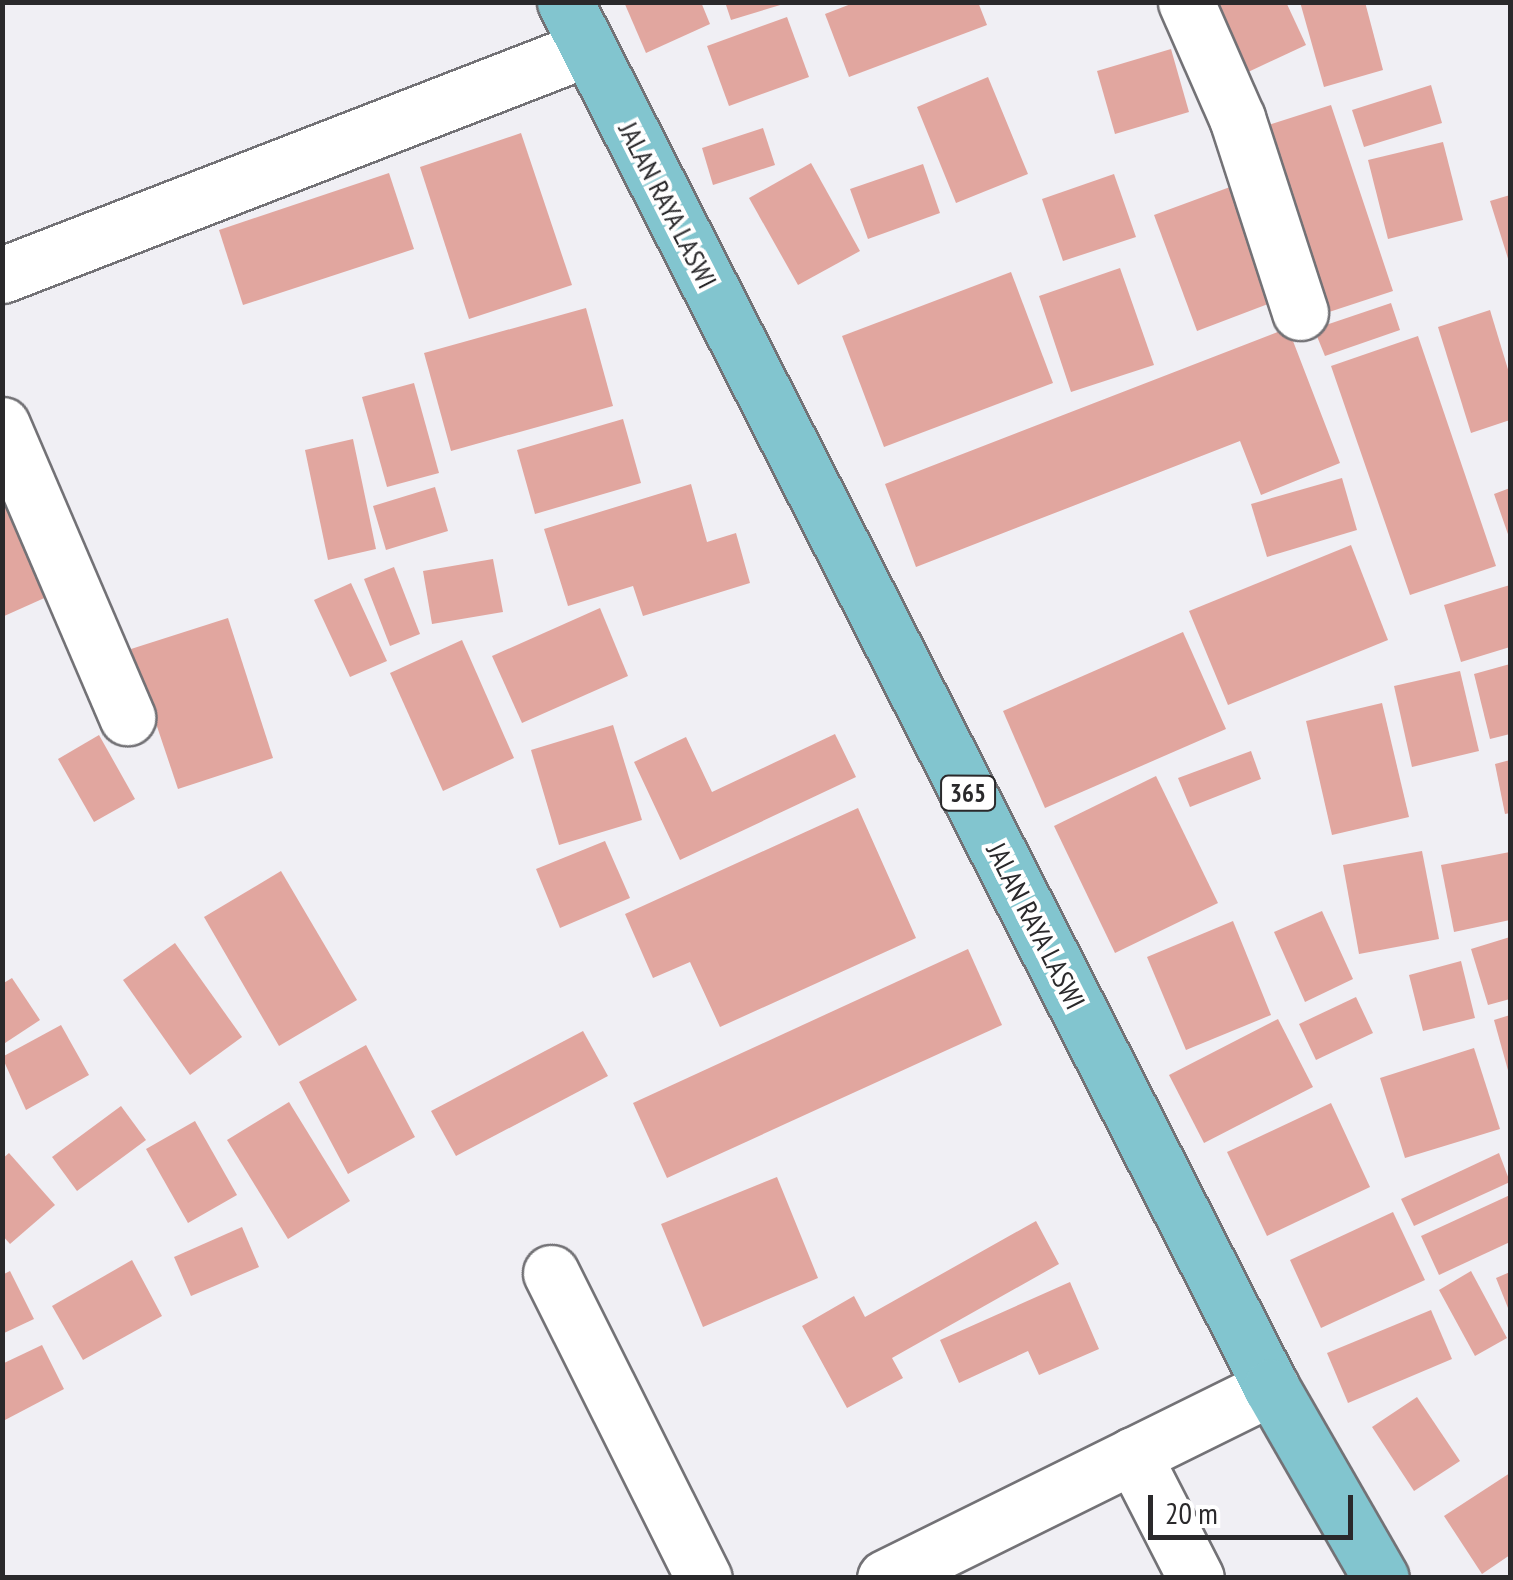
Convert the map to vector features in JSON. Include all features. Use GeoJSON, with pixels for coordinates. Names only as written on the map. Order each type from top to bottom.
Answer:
{"type":"FeatureCollection","features":[{"type":"Feature","properties":{"kind":"main road","name":"JALAN RAYA LASWI"},"geometry":{"type":"LineString","coordinates":[[576,25],[1271,1386],[1380,1578]]}},
{"type":"Feature","properties":{"kind":"street"},"geometry":{"type":"LineString","coordinates":[[1186,2],[1237,118],[1300,312]]}},
{"type":"Feature","properties":{"kind":"street"},"geometry":{"type":"LineString","coordinates":[[2,275],[576,25]]}},
{"type":"Feature","properties":{"kind":"street"},"geometry":{"type":"LineString","coordinates":[[2,425],[127,716]]}},
{"type":"Feature","properties":{"kind":"street"},"geometry":{"type":"LineString","coordinates":[[551,1272],[704,1578]]}},
{"type":"Feature","properties":{"kind":"street"},"geometry":{"type":"LineString","coordinates":[[885,1578],[1271,1386]]}},
{"type":"Feature","properties":{"kind":"street"},"geometry":{"type":"LineString","coordinates":[[1133,1455],[1196,1578]]}},
{"type":"Feature","properties":{"kind":"building"},"geometry":{"type":"Polygon","coordinates":[[[624,2],[701,2],[710,24],[646,53],[624,2]]]}},
{"type":"Feature","properties":{"kind":"building"},"geometry":{"type":"Polygon","coordinates":[[[725,2],[787,2],[787,3],[731,20],[725,2]]]}},
{"type":"Feature","properties":{"kind":"building"},"geometry":{"type":"Polygon","coordinates":[[[856,2],[978,2],[987,25],[849,77],[825,14],[856,2]]]}},
{"type":"Feature","properties":{"kind":"building"},"geometry":{"type":"Polygon","coordinates":[[[1214,2],[1286,2],[1306,45],[1246,73],[1214,2]]]}},
{"type":"Feature","properties":{"kind":"building"},"geometry":{"type":"Polygon","coordinates":[[[1300,2],[1365,2],[1383,70],[1324,87],[1300,2]]]}},
{"type":"Feature","properties":{"kind":"building"},"geometry":{"type":"Polygon","coordinates":[[[787,17],[809,77],[729,106],[707,46],[787,17]]]}},
{"type":"Feature","properties":{"kind":"building"},"geometry":{"type":"Polygon","coordinates":[[[1171,49],[1189,112],[1115,134],[1097,71],[1171,49]]]}},
{"type":"Feature","properties":{"kind":"building"},"geometry":{"type":"Polygon","coordinates":[[[988,77],[1028,174],[956,203],[917,107],[988,77]]]}},
{"type":"Feature","properties":{"kind":"building"},"geometry":{"type":"Polygon","coordinates":[[[1431,85],[1442,123],[1364,147],[1352,110],[1431,85]]]}},
{"type":"Feature","properties":{"kind":"building"},"geometry":{"type":"Polygon","coordinates":[[[1331,105],[1393,291],[1323,314],[1262,127],[1331,105]]]}},
{"type":"Feature","properties":{"kind":"building"},"geometry":{"type":"Polygon","coordinates":[[[763,128],[775,165],[713,185],[702,148],[763,128]]]}},
{"type":"Feature","properties":{"kind":"building"},"geometry":{"type":"Polygon","coordinates":[[[521,133],[572,285],[469,319],[420,167],[521,133]]]}},
{"type":"Feature","properties":{"kind":"building"},"geometry":{"type":"Polygon","coordinates":[[[1443,142],[1463,220],[1388,239],[1368,160],[1443,142]]]}},
{"type":"Feature","properties":{"kind":"building"},"geometry":{"type":"Polygon","coordinates":[[[811,163],[860,251],[798,285],[749,198],[811,163]]]}},
{"type":"Feature","properties":{"kind":"building"},"geometry":{"type":"Polygon","coordinates":[[[923,164],[940,213],[868,239],[850,189],[923,164]]]}},
{"type":"Feature","properties":{"kind":"building"},"geometry":{"type":"Polygon","coordinates":[[[389,173],[414,249],[243,305],[219,230],[389,173]]]}},
{"type":"Feature","properties":{"kind":"building"},"geometry":{"type":"Polygon","coordinates":[[[1114,174],[1136,237],[1063,261],[1042,199],[1114,174]]]}},
{"type":"Feature","properties":{"kind":"building"},"geometry":{"type":"Polygon","coordinates":[[[1230,187],[1273,302],[1197,331],[1154,215],[1230,187]]]}},
{"type":"Feature","properties":{"kind":"building"},"geometry":{"type":"Polygon","coordinates":[[[1510,195],[1510,265],[1490,201],[1510,195]]]}},
{"type":"Feature","properties":{"kind":"building"},"geometry":{"type":"Polygon","coordinates":[[[1120,268],[1154,365],[1071,392],[1039,296],[1120,268]]]}},
{"type":"Feature","properties":{"kind":"building"},"geometry":{"type":"Polygon","coordinates":[[[1011,272],[1053,383],[884,447],[842,336],[1011,272]]]}},
{"type":"Feature","properties":{"kind":"building"},"geometry":{"type":"Polygon","coordinates":[[[1391,303],[1400,330],[1325,356],[1314,329],[1391,303]]]}},
{"type":"Feature","properties":{"kind":"building"},"geometry":{"type":"Polygon","coordinates":[[[586,308],[613,406],[451,451],[424,353],[586,308]]]}},
{"type":"Feature","properties":{"kind":"building"},"geometry":{"type":"Polygon","coordinates":[[[1490,310],[1510,376],[1510,420],[1471,433],[1438,327],[1490,310]]]}},
{"type":"Feature","properties":{"kind":"building"},"geometry":{"type":"Polygon","coordinates":[[[1288,328],[1340,463],[1261,495],[1240,441],[916,567],[885,484],[1288,328]]]}},
{"type":"Feature","properties":{"kind":"building"},"geometry":{"type":"Polygon","coordinates":[[[1418,336],[1496,566],[1410,595],[1331,366],[1418,336]]]}},
{"type":"Feature","properties":{"kind":"building"},"geometry":{"type":"Polygon","coordinates":[[[414,383],[439,473],[387,487],[362,397],[414,383]]]}},
{"type":"Feature","properties":{"kind":"building"},"geometry":{"type":"Polygon","coordinates":[[[623,419],[641,483],[535,514],[517,450],[623,419]]]}},
{"type":"Feature","properties":{"kind":"building"},"geometry":{"type":"Polygon","coordinates":[[[2,439],[69,587],[2,617],[2,439]]]}},
{"type":"Feature","properties":{"kind":"building"},"geometry":{"type":"Polygon","coordinates":[[[353,439],[376,549],[328,560],[305,450],[353,439]]]}},
{"type":"Feature","properties":{"kind":"building"},"geometry":{"type":"Polygon","coordinates":[[[1342,478],[1357,530],[1267,557],[1251,504],[1342,478]]]}},
{"type":"Feature","properties":{"kind":"building"},"geometry":{"type":"Polygon","coordinates":[[[691,484],[707,542],[736,533],[750,583],[643,616],[633,586],[568,606],[544,529],[691,484]]]}},
{"type":"Feature","properties":{"kind":"building"},"geometry":{"type":"Polygon","coordinates":[[[435,487],[448,531],[386,550],[373,506],[435,487]]]}},
{"type":"Feature","properties":{"kind":"building"},"geometry":{"type":"Polygon","coordinates":[[[1510,488],[1510,540],[1494,494],[1510,488]]]}},
{"type":"Feature","properties":{"kind":"building"},"geometry":{"type":"Polygon","coordinates":[[[1351,545],[1388,640],[1228,705],[1189,611],[1351,545]]]}},
{"type":"Feature","properties":{"kind":"building"},"geometry":{"type":"Polygon","coordinates":[[[493,559],[503,612],[432,624],[423,571],[493,559]]]}},
{"type":"Feature","properties":{"kind":"building"},"geometry":{"type":"Polygon","coordinates":[[[394,567],[420,634],[390,646],[364,579],[394,567]]]}},
{"type":"Feature","properties":{"kind":"building"},"geometry":{"type":"Polygon","coordinates":[[[351,583],[387,661],[350,677],[314,600],[351,583]]]}},
{"type":"Feature","properties":{"kind":"building"},"geometry":{"type":"Polygon","coordinates":[[[1510,585],[1510,647],[1461,662],[1444,605],[1510,585]]]}},
{"type":"Feature","properties":{"kind":"building"},"geometry":{"type":"Polygon","coordinates":[[[600,608],[628,676],[522,723],[492,656],[600,608]]]}},
{"type":"Feature","properties":{"kind":"building"},"geometry":{"type":"Polygon","coordinates":[[[228,618],[273,758],[178,789],[131,649],[228,618]]]}},
{"type":"Feature","properties":{"kind":"building"},"geometry":{"type":"Polygon","coordinates":[[[1183,632],[1226,729],[1045,808],[1003,711],[1183,632]]]}},
{"type":"Feature","properties":{"kind":"building"},"geometry":{"type":"Polygon","coordinates":[[[462,640],[514,758],[443,791],[390,673],[462,640]]]}},
{"type":"Feature","properties":{"kind":"building"},"geometry":{"type":"Polygon","coordinates":[[[1510,664],[1510,734],[1490,739],[1474,674],[1510,664]]]}},
{"type":"Feature","properties":{"kind":"building"},"geometry":{"type":"Polygon","coordinates":[[[1460,671],[1479,751],[1412,767],[1394,686],[1460,671]]]}},
{"type":"Feature","properties":{"kind":"building"},"geometry":{"type":"Polygon","coordinates":[[[1382,703],[1409,817],[1332,835],[1306,721],[1382,703]]]}},
{"type":"Feature","properties":{"kind":"building"},"geometry":{"type":"Polygon","coordinates":[[[613,725],[642,820],[559,845],[531,750],[613,725]]]}},
{"type":"Feature","properties":{"kind":"building"},"geometry":{"type":"Polygon","coordinates":[[[835,734],[856,777],[680,860],[634,762],[686,737],[712,792],[835,734]]]}},
{"type":"Feature","properties":{"kind":"building"},"geometry":{"type":"Polygon","coordinates":[[[99,735],[135,799],[94,822],[58,759],[99,735]]]}},
{"type":"Feature","properties":{"kind":"building"},"geometry":{"type":"Polygon","coordinates":[[[1251,751],[1261,779],[1190,807],[1178,778],[1251,751]]]}},
{"type":"Feature","properties":{"kind":"building"},"geometry":{"type":"Polygon","coordinates":[[[1510,760],[1510,813],[1505,814],[1495,764],[1510,760]]]}},
{"type":"Feature","properties":{"kind":"building"},"geometry":{"type":"Polygon","coordinates":[[[1156,776],[1218,903],[1115,953],[1054,826],[1156,776]]]}},
{"type":"Feature","properties":{"kind":"building"},"geometry":{"type":"Polygon","coordinates":[[[858,808],[916,938],[720,1027],[690,962],[653,978],[625,914],[858,808]]]}},
{"type":"Feature","properties":{"kind":"building"},"geometry":{"type":"Polygon","coordinates":[[[605,841],[630,898],[560,928],[536,869],[605,841]]]}},
{"type":"Feature","properties":{"kind":"building"},"geometry":{"type":"Polygon","coordinates":[[[1422,851],[1439,939],[1359,954],[1343,865],[1422,851]]]}},
{"type":"Feature","properties":{"kind":"building"},"geometry":{"type":"Polygon","coordinates":[[[1510,852],[1510,920],[1454,932],[1441,865],[1510,852]]]}},
{"type":"Feature","properties":{"kind":"building"},"geometry":{"type":"Polygon","coordinates":[[[281,871],[357,1000],[279,1046],[204,917],[281,871]]]}},
{"type":"Feature","properties":{"kind":"building"},"geometry":{"type":"Polygon","coordinates":[[[1322,911],[1353,979],[1305,1002],[1274,932],[1322,911]]]}},
{"type":"Feature","properties":{"kind":"building"},"geometry":{"type":"Polygon","coordinates":[[[1233,921],[1271,1015],[1186,1050],[1147,957],[1233,921]]]}},
{"type":"Feature","properties":{"kind":"building"},"geometry":{"type":"Polygon","coordinates":[[[1510,937],[1510,999],[1488,1005],[1471,949],[1510,937]]]}},
{"type":"Feature","properties":{"kind":"building"},"geometry":{"type":"Polygon","coordinates":[[[175,943],[242,1037],[190,1075],[123,980],[175,943]]]}},
{"type":"Feature","properties":{"kind":"building"},"geometry":{"type":"Polygon","coordinates":[[[968,949],[1002,1025],[667,1178],[633,1103],[968,949]]]}},
{"type":"Feature","properties":{"kind":"building"},"geometry":{"type":"Polygon","coordinates":[[[1461,961],[1475,1018],[1423,1031],[1409,975],[1461,961]]]}},
{"type":"Feature","properties":{"kind":"building"},"geometry":{"type":"Polygon","coordinates":[[[12,978],[40,1020],[2,1045],[2,984],[12,978]]]}},
{"type":"Feature","properties":{"kind":"building"},"geometry":{"type":"Polygon","coordinates":[[[1356,997],[1373,1033],[1316,1060],[1299,1024],[1356,997]]]}},
{"type":"Feature","properties":{"kind":"building"},"geometry":{"type":"Polygon","coordinates":[[[1510,1015],[1510,1074],[1509,1074],[1494,1020],[1510,1015]]]}},
{"type":"Feature","properties":{"kind":"building"},"geometry":{"type":"Polygon","coordinates":[[[1278,1019],[1313,1087],[1204,1143],[1169,1075],[1278,1019]]]}},
{"type":"Feature","properties":{"kind":"building"},"geometry":{"type":"Polygon","coordinates":[[[61,1025],[89,1075],[26,1110],[2,1057],[61,1025]]]}},
{"type":"Feature","properties":{"kind":"building"},"geometry":{"type":"Polygon","coordinates":[[[583,1031],[608,1076],[456,1156],[431,1111],[583,1031]]]}},
{"type":"Feature","properties":{"kind":"building"},"geometry":{"type":"Polygon","coordinates":[[[366,1045],[415,1137],[348,1174],[299,1082],[366,1045]]]}},
{"type":"Feature","properties":{"kind":"building"},"geometry":{"type":"Polygon","coordinates":[[[1474,1048],[1500,1129],[1405,1158],[1380,1078],[1474,1048]]]}},
{"type":"Feature","properties":{"kind":"building"},"geometry":{"type":"Polygon","coordinates":[[[289,1102],[350,1201],[288,1239],[227,1140],[289,1102]]]}},
{"type":"Feature","properties":{"kind":"building"},"geometry":{"type":"Polygon","coordinates":[[[1331,1103],[1370,1187],[1267,1236],[1227,1152],[1331,1103]]]}},
{"type":"Feature","properties":{"kind":"building"},"geometry":{"type":"Polygon","coordinates":[[[121,1106],[146,1140],[77,1191],[52,1157],[121,1106]]]}},
{"type":"Feature","properties":{"kind":"building"},"geometry":{"type":"Polygon","coordinates":[[[195,1121],[237,1195],[188,1223],[146,1149],[195,1121]]]}},
{"type":"Feature","properties":{"kind":"building"},"geometry":{"type":"Polygon","coordinates":[[[9,1153],[55,1205],[10,1244],[2,1235],[2,1159],[9,1153]]]}},
{"type":"Feature","properties":{"kind":"building"},"geometry":{"type":"Polygon","coordinates":[[[1499,1153],[1510,1182],[1414,1226],[1401,1199],[1499,1153]]]}},
{"type":"Feature","properties":{"kind":"building"},"geometry":{"type":"Polygon","coordinates":[[[777,1177],[818,1278],[703,1327],[661,1224],[777,1177]]]}},
{"type":"Feature","properties":{"kind":"building"},"geometry":{"type":"Polygon","coordinates":[[[1510,1195],[1510,1242],[1439,1275],[1421,1236],[1510,1195]]]}},
{"type":"Feature","properties":{"kind":"building"},"geometry":{"type":"Polygon","coordinates":[[[1393,1212],[1425,1280],[1321,1328],[1290,1260],[1393,1212]]]}},
{"type":"Feature","properties":{"kind":"building"},"geometry":{"type":"Polygon","coordinates":[[[1036,1221],[1059,1264],[892,1358],[903,1378],[847,1408],[802,1326],[854,1296],[865,1317],[1036,1221]]]}},
{"type":"Feature","properties":{"kind":"building"},"geometry":{"type":"Polygon","coordinates":[[[242,1227],[259,1267],[191,1296],[174,1257],[242,1227]]]}},
{"type":"Feature","properties":{"kind":"building"},"geometry":{"type":"Polygon","coordinates":[[[132,1260],[162,1316],[83,1360],[52,1306],[132,1260]]]}},
{"type":"Feature","properties":{"kind":"building"},"geometry":{"type":"Polygon","coordinates":[[[10,1271],[34,1319],[2,1334],[2,1275],[10,1271]]]}},
{"type":"Feature","properties":{"kind":"building"},"geometry":{"type":"Polygon","coordinates":[[[1471,1271],[1507,1338],[1475,1356],[1439,1290],[1471,1271]]]}},
{"type":"Feature","properties":{"kind":"building"},"geometry":{"type":"Polygon","coordinates":[[[1510,1272],[1510,1313],[1496,1278],[1510,1272]]]}},
{"type":"Feature","properties":{"kind":"building"},"geometry":{"type":"Polygon","coordinates":[[[1070,1282],[1099,1349],[1039,1375],[1028,1351],[959,1383],[940,1340],[1070,1282]]]}},
{"type":"Feature","properties":{"kind":"building"},"geometry":{"type":"Polygon","coordinates":[[[1431,1310],[1452,1359],[1348,1403],[1327,1353],[1431,1310]]]}},
{"type":"Feature","properties":{"kind":"building"},"geometry":{"type":"Polygon","coordinates":[[[42,1345],[64,1389],[5,1420],[2,1364],[42,1345]]]}},
{"type":"Feature","properties":{"kind":"building"},"geometry":{"type":"Polygon","coordinates":[[[1417,1397],[1460,1461],[1414,1491],[1372,1427],[1417,1397]]]}},
{"type":"Feature","properties":{"kind":"building"},"geometry":{"type":"Polygon","coordinates":[[[1510,1473],[1510,1555],[1482,1574],[1444,1516],[1510,1473]]]}}]}
